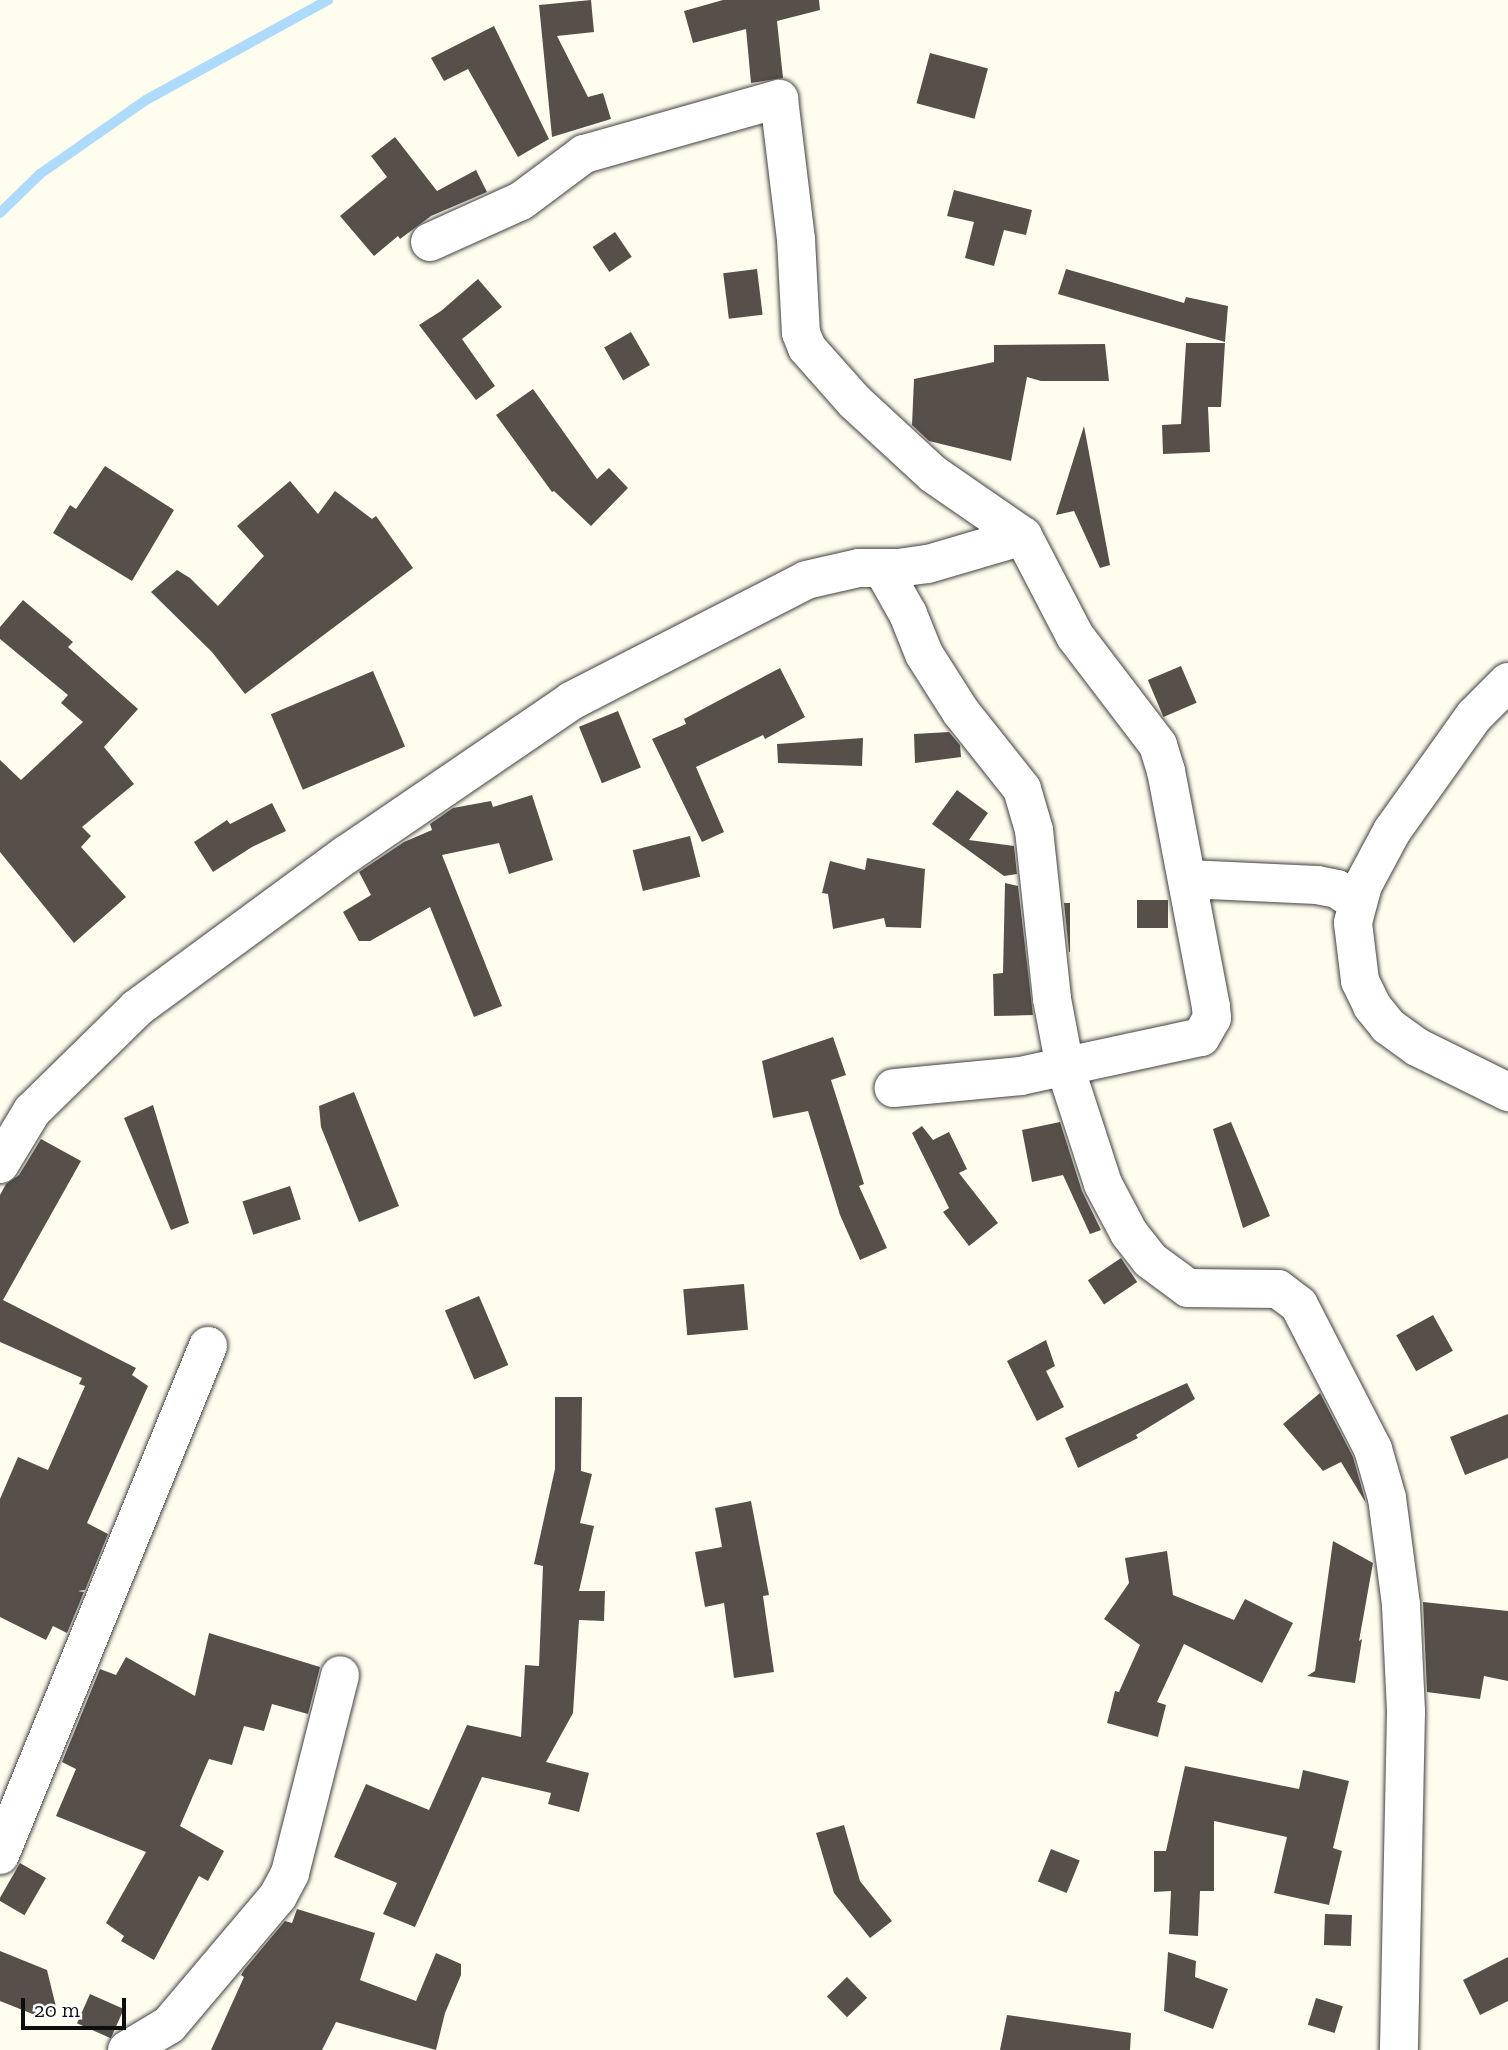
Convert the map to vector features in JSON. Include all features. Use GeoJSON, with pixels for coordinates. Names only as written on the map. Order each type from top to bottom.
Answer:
{"type":"FeatureCollection","features":[{"type":"Feature","properties":{"kind":"street"},"geometry":{"type":"LineString","coordinates":[[430,243],[521,201],[584,154],[779,99],[796,239],[801,333],[807,348],[855,402],[933,474],[1023,536],[1075,636],[1158,745],[1166,771],[1211,1007],[1212,1018],[1208,1028],[1201,1037],[1186,1043],[1021,1076],[894,1088]]}},
{"type":"Feature","properties":{"kind":"street"},"geometry":{"type":"LineString","coordinates":[[0,1164],[32,1111],[137,1008],[347,854],[572,701],[806,580],[835,571],[928,564],[1023,536]]}},
{"type":"Feature","properties":{"kind":"street"},"geometry":{"type":"LineString","coordinates":[[882,568],[908,614],[924,654],[961,712],[1022,789],[1034,830],[1052,999],[1065,1067],[1103,1184],[1129,1233],[1150,1260],[1188,1288],[1278,1289],[1299,1305],[1373,1449],[1387,1498],[1401,1605],[1406,1712],[1399,2050]]}},
{"type":"Feature","properties":{"kind":"street"},"geometry":{"type":"LineString","coordinates":[[1508,682],[1474,716],[1392,831],[1356,902],[1353,923],[1360,981],[1372,1006],[1388,1026],[1418,1046],[1508,1092]]}},
{"type":"Feature","properties":{"kind":"street"},"geometry":{"type":"LineString","coordinates":[[1186,879],[1317,885],[1337,889],[1356,902]]}},
{"type":"Feature","properties":{"kind":"street"},"geometry":{"type":"LineString","coordinates":[[0,1855],[208,1346]]}},
{"type":"Feature","properties":{"kind":"street"},"geometry":{"type":"LineString","coordinates":[[127,2050],[169,2025],[278,1896],[290,1873],[340,1675]]}},
{"type":"Feature","properties":{"kind":"building"},"geometry":{"type":"Polygon","coordinates":[[[591,0],[594,32],[557,36],[588,97],[603,93],[611,119],[552,137],[539,5],[591,0]]]}},
{"type":"Feature","properties":{"kind":"building"},"geometry":{"type":"Polygon","coordinates":[[[723,0],[819,0],[820,10],[777,21],[783,78],[751,83],[746,29],[693,43],[684,11],[723,0]]]}},
{"type":"Feature","properties":{"kind":"building"},"geometry":{"type":"Polygon","coordinates":[[[494,26],[549,139],[518,157],[468,69],[444,81],[431,58],[494,26]]]}},
{"type":"Feature","properties":{"kind":"building"},"geometry":{"type":"Polygon","coordinates":[[[930,53],[988,69],[974,119],[917,103],[930,53]]]}},
{"type":"Feature","properties":{"kind":"building"},"geometry":{"type":"Polygon","coordinates":[[[395,137],[437,191],[476,170],[487,192],[431,216],[400,239],[398,236],[374,256],[340,216],[387,177],[371,156],[395,137]]]}},
{"type":"Feature","properties":{"kind":"building"},"geometry":{"type":"Polygon","coordinates":[[[954,190],[1032,210],[1026,235],[1004,230],[994,266],[965,258],[974,222],[947,216],[954,190]]]}},
{"type":"Feature","properties":{"kind":"building"},"geometry":{"type":"Polygon","coordinates":[[[615,232],[632,257],[609,272],[593,247],[615,232]]]}},
{"type":"Feature","properties":{"kind":"building"},"geometry":{"type":"Polygon","coordinates":[[[757,269],[763,315],[729,319],[723,273],[757,269]]]}},
{"type":"Feature","properties":{"kind":"building"},"geometry":{"type":"Polygon","coordinates":[[[1066,269],[1184,303],[1186,297],[1228,306],[1225,342],[1058,294],[1066,269]]]}},
{"type":"Feature","properties":{"kind":"building"},"geometry":{"type":"Polygon","coordinates":[[[478,279],[502,307],[462,339],[495,386],[476,400],[419,325],[441,311],[478,279]]]}},
{"type":"Feature","properties":{"kind":"building"},"geometry":{"type":"Polygon","coordinates":[[[631,332],[650,365],[623,380],[604,348],[631,332]]]}},
{"type":"Feature","properties":{"kind":"building"},"geometry":{"type":"Polygon","coordinates":[[[1186,343],[1225,343],[1221,407],[1208,407],[1210,452],[1163,454],[1162,425],[1181,424],[1186,343]]]}},
{"type":"Feature","properties":{"kind":"building"},"geometry":{"type":"Polygon","coordinates":[[[1105,344],[1109,381],[1041,381],[1027,377],[1011,461],[929,441],[912,425],[914,379],[994,362],[994,345],[1105,344]]]}},
{"type":"Feature","properties":{"kind":"building"},"geometry":{"type":"Polygon","coordinates":[[[533,389],[597,479],[609,468],[628,488],[591,526],[552,492],[496,415],[533,389]]]}},
{"type":"Feature","properties":{"kind":"building"},"geometry":{"type":"Polygon","coordinates":[[[1084,426],[1110,565],[1100,568],[1074,511],[1056,515],[1084,426]]]}},
{"type":"Feature","properties":{"kind":"building"},"geometry":{"type":"Polygon","coordinates":[[[105,466],[174,510],[132,581],[53,533],[70,505],[76,509],[105,466]]]}},
{"type":"Feature","properties":{"kind":"building"},"geometry":{"type":"Polygon","coordinates":[[[290,481],[318,514],[335,491],[372,519],[376,516],[413,568],[245,694],[212,652],[151,592],[177,570],[190,578],[218,606],[264,556],[237,526],[290,481]]]}},
{"type":"Feature","properties":{"kind":"building"},"geometry":{"type":"Polygon","coordinates":[[[23,600],[73,642],[68,647],[138,709],[104,747],[134,784],[82,827],[91,836],[81,847],[126,897],[74,943],[0,852],[0,760],[21,780],[83,722],[61,703],[68,695],[0,639],[0,627],[23,600]]]}},
{"type":"Feature","properties":{"kind":"building"},"geometry":{"type":"Polygon","coordinates":[[[1181,666],[1197,703],[1163,717],[1148,680],[1181,666]]]}},
{"type":"Feature","properties":{"kind":"building"},"geometry":{"type":"Polygon","coordinates":[[[780,668],[805,717],[765,739],[763,735],[696,767],[724,832],[702,842],[652,739],[686,724],[684,719],[780,668]]]}},
{"type":"Feature","properties":{"kind":"building"},"geometry":{"type":"Polygon","coordinates":[[[373,671],[405,746],[303,790],[271,714],[373,671]]]}},
{"type":"Feature","properties":{"kind":"building"},"geometry":{"type":"Polygon","coordinates":[[[618,711],[641,768],[602,783],[579,727],[618,711]]]}},
{"type":"Feature","properties":{"kind":"building"},"geometry":{"type":"Polygon","coordinates":[[[949,732],[960,745],[961,757],[915,763],[914,734],[949,732]]]}},
{"type":"Feature","properties":{"kind":"building"},"geometry":{"type":"Polygon","coordinates":[[[863,738],[862,766],[778,763],[777,744],[863,738]]]}},
{"type":"Feature","properties":{"kind":"building"},"geometry":{"type":"Polygon","coordinates":[[[957,790],[988,813],[969,840],[1014,846],[1017,874],[1004,876],[932,824],[957,790]]]}},
{"type":"Feature","properties":{"kind":"building"},"geometry":{"type":"Polygon","coordinates":[[[532,795],[553,860],[509,874],[499,843],[442,855],[502,1006],[474,1017],[430,907],[370,941],[359,941],[343,912],[371,895],[359,872],[404,842],[432,830],[430,824],[453,808],[491,801],[493,807],[532,795]]]}},
{"type":"Feature","properties":{"kind":"building"},"geometry":{"type":"Polygon","coordinates":[[[272,803],[286,831],[252,847],[213,872],[194,842],[227,820],[230,824],[272,803]]]}},
{"type":"Feature","properties":{"kind":"building"},"geometry":{"type":"Polygon","coordinates":[[[690,836],[700,877],[643,891],[633,850],[690,836]]]}},
{"type":"Feature","properties":{"kind":"building"},"geometry":{"type":"Polygon","coordinates":[[[867,858],[925,869],[921,928],[886,927],[884,918],[833,929],[828,894],[822,893],[830,861],[865,870],[867,858]]]}},
{"type":"Feature","properties":{"kind":"building"},"geometry":{"type":"Polygon","coordinates":[[[1005,883],[1018,886],[1033,1015],[994,1016],[993,974],[1003,973],[1005,883]]]}},
{"type":"Feature","properties":{"kind":"building"},"geometry":{"type":"Polygon","coordinates":[[[1137,900],[1168,900],[1168,928],[1137,928],[1137,900]]]}},
{"type":"Feature","properties":{"kind":"building"},"geometry":{"type":"Polygon","coordinates":[[[1064,903],[1070,903],[1070,952],[1069,952],[1064,903]]]}},
{"type":"Feature","properties":{"kind":"building"},"geometry":{"type":"Polygon","coordinates":[[[833,1037],[846,1075],[831,1080],[864,1184],[859,1186],[887,1248],[860,1260],[840,1215],[808,1111],[773,1118],[762,1061],[833,1037]]]}},
{"type":"Feature","properties":{"kind":"building"},"geometry":{"type":"Polygon","coordinates":[[[354,1092],[399,1206],[359,1222],[321,1127],[319,1106],[354,1092]]]}},
{"type":"Feature","properties":{"kind":"building"},"geometry":{"type":"Polygon","coordinates":[[[153,1105],[189,1223],[171,1230],[124,1118],[153,1105]]]}},
{"type":"Feature","properties":{"kind":"building"},"geometry":{"type":"Polygon","coordinates":[[[1060,1122],[1082,1191],[1101,1230],[1090,1234],[1063,1175],[1032,1182],[1022,1130],[1060,1122]]]}},
{"type":"Feature","properties":{"kind":"building"},"geometry":{"type":"Polygon","coordinates":[[[1231,1122],[1270,1216],[1243,1228],[1213,1129],[1231,1122]]]}},
{"type":"Feature","properties":{"kind":"building"},"geometry":{"type":"Polygon","coordinates":[[[922,1126],[933,1140],[949,1132],[967,1169],[959,1173],[998,1223],[969,1246],[943,1212],[949,1208],[912,1133],[922,1126]]]}},
{"type":"Feature","properties":{"kind":"building"},"geometry":{"type":"Polygon","coordinates":[[[41,1139],[81,1161],[3,1300],[136,1368],[132,1375],[148,1386],[87,1523],[108,1534],[85,1590],[78,1591],[84,1592],[67,1633],[53,1626],[46,1640],[0,1617],[0,1499],[18,1457],[48,1470],[85,1386],[79,1384],[82,1378],[0,1342],[0,1195],[6,1184],[19,1175],[41,1139]]]}},
{"type":"Feature","properties":{"kind":"building"},"geometry":{"type":"Polygon","coordinates":[[[290,1186],[301,1219],[253,1235],[242,1201],[290,1186]]]}},
{"type":"Feature","properties":{"kind":"building"},"geometry":{"type":"Polygon","coordinates":[[[1121,1258],[1137,1282],[1104,1304],[1088,1280],[1121,1258]]]}},
{"type":"Feature","properties":{"kind":"building"},"geometry":{"type":"Polygon","coordinates":[[[744,1284],[748,1330],[687,1335],[683,1289],[744,1284]]]}},
{"type":"Feature","properties":{"kind":"building"},"geometry":{"type":"Polygon","coordinates":[[[479,1296],[508,1365],[474,1379],[445,1310],[479,1296]]]}},
{"type":"Feature","properties":{"kind":"building"},"geometry":{"type":"Polygon","coordinates":[[[1433,1315],[1453,1351],[1416,1371],[1396,1335],[1433,1315]]]}},
{"type":"Feature","properties":{"kind":"building"},"geometry":{"type":"Polygon","coordinates":[[[1046,1340],[1055,1366],[1046,1371],[1064,1407],[1037,1421],[1007,1361],[1046,1340]]]}},
{"type":"Feature","properties":{"kind":"building"},"geometry":{"type":"Polygon","coordinates":[[[1187,1383],[1195,1399],[1136,1435],[1138,1438],[1078,1468],[1065,1438],[1187,1383]]]}},
{"type":"Feature","properties":{"kind":"building"},"geometry":{"type":"Polygon","coordinates":[[[1320,1393],[1353,1457],[1366,1503],[1341,1462],[1323,1471],[1283,1424],[1320,1393]]]}},
{"type":"Feature","properties":{"kind":"building"},"geometry":{"type":"Polygon","coordinates":[[[555,1397],[582,1397],[581,1471],[592,1474],[580,1523],[594,1526],[579,1591],[605,1591],[604,1621],[579,1620],[573,1713],[546,1762],[589,1773],[579,1812],[548,1804],[551,1793],[482,1777],[415,1927],[383,1914],[397,1883],[334,1857],[366,1784],[429,1810],[467,1725],[521,1737],[525,1665],[539,1666],[543,1566],[534,1564],[555,1469],[555,1397]]]}},
{"type":"Feature","properties":{"kind":"building"},"geometry":{"type":"Polygon","coordinates":[[[1508,1414],[1508,1458],[1465,1475],[1450,1437],[1508,1414]]]}},
{"type":"Feature","properties":{"kind":"building"},"geometry":{"type":"Polygon","coordinates":[[[751,1501],[769,1595],[763,1596],[774,1672],[734,1678],[724,1603],[705,1607],[695,1552],[722,1547],[715,1508],[751,1501]]]}},
{"type":"Feature","properties":{"kind":"building"},"geometry":{"type":"Polygon","coordinates":[[[1333,1541],[1373,1563],[1359,1641],[1362,1639],[1355,1683],[1307,1676],[1315,1671],[1333,1541]]]}},
{"type":"Feature","properties":{"kind":"building"},"geometry":{"type":"Polygon","coordinates":[[[1167,1551],[1173,1595],[1234,1620],[1245,1599],[1293,1623],[1262,1683],[1184,1644],[1157,1702],[1166,1705],[1158,1737],[1107,1723],[1115,1691],[1119,1692],[1140,1645],[1104,1619],[1129,1583],[1125,1558],[1167,1551]]]}},
{"type":"Feature","properties":{"kind":"building"},"geometry":{"type":"Polygon","coordinates":[[[1423,1602],[1508,1611],[1508,1681],[1484,1676],[1480,1699],[1427,1692],[1423,1602]]]}},
{"type":"Feature","properties":{"kind":"building"},"geometry":{"type":"Polygon","coordinates":[[[209,1633],[320,1667],[308,1714],[272,1704],[264,1731],[244,1726],[232,1765],[209,1759],[180,1826],[224,1851],[208,1881],[199,1876],[154,1960],[121,1941],[124,1936],[106,1923],[146,1852],[56,1816],[76,1769],[62,1762],[100,1669],[116,1675],[126,1657],[195,1696],[209,1633]]]}},
{"type":"Feature","properties":{"kind":"building"},"geometry":{"type":"Polygon","coordinates":[[[1185,1766],[1299,1789],[1303,1770],[1349,1781],[1333,1848],[1342,1851],[1329,1905],[1274,1893],[1287,1837],[1214,1821],[1214,1891],[1200,1891],[1198,1936],[1169,1934],[1171,1891],[1154,1892],[1154,1851],[1166,1851],[1185,1766]]]}},
{"type":"Feature","properties":{"kind":"building"},"geometry":{"type":"Polygon","coordinates":[[[844,1825],[860,1881],[892,1921],[870,1938],[834,1893],[816,1833],[844,1825]]]}},
{"type":"Feature","properties":{"kind":"building"},"geometry":{"type":"Polygon","coordinates":[[[1051,1849],[1080,1861],[1067,1893],[1038,1881],[1051,1849]]]}},
{"type":"Feature","properties":{"kind":"building"},"geometry":{"type":"Polygon","coordinates":[[[20,1863],[46,1878],[24,1915],[0,1901],[20,1863]]]}},
{"type":"Feature","properties":{"kind":"building"},"geometry":{"type":"Polygon","coordinates":[[[297,1909],[375,1933],[360,1980],[416,2001],[436,1953],[461,1964],[461,1975],[445,2013],[436,2050],[336,2022],[322,2050],[211,2050],[244,1977],[241,1975],[244,1970],[285,1921],[292,1923],[297,1909]]]}},
{"type":"Feature","properties":{"kind":"building"},"geometry":{"type":"Polygon","coordinates":[[[1325,1914],[1352,1915],[1351,1946],[1324,1945],[1325,1914]]]}},
{"type":"Feature","properties":{"kind":"building"},"geometry":{"type":"Polygon","coordinates":[[[0,1951],[47,1970],[58,2015],[39,2006],[35,2015],[0,2001],[0,1951]]]}},
{"type":"Feature","properties":{"kind":"building"},"geometry":{"type":"Polygon","coordinates":[[[1168,1952],[1196,1961],[1195,1977],[1228,1989],[1213,2029],[1164,2011],[1168,1952]]]}},
{"type":"Feature","properties":{"kind":"building"},"geometry":{"type":"Polygon","coordinates":[[[1508,1957],[1508,2001],[1480,2015],[1463,1980],[1508,1957]]]}},
{"type":"Feature","properties":{"kind":"building"},"geometry":{"type":"Polygon","coordinates":[[[847,1977],[867,1998],[847,2017],[827,1996],[847,1977]]]}},
{"type":"Feature","properties":{"kind":"building"},"geometry":{"type":"Polygon","coordinates":[[[90,1994],[124,2009],[111,2038],[77,2023],[90,1994]]]}},
{"type":"Feature","properties":{"kind":"building"},"geometry":{"type":"Polygon","coordinates":[[[1316,1998],[1343,2006],[1335,2033],[1308,2025],[1316,1998]]]}},
{"type":"Feature","properties":{"kind":"building"},"geometry":{"type":"Polygon","coordinates":[[[1007,2015],[1131,2033],[1130,2050],[1000,2050],[1007,2015]]]}},
{"type":"Feature","properties":{"kind":"waterway"},"geometry":{"type":"LineString","coordinates":[[0,213],[40,174],[146,100],[328,0]]}}]}
